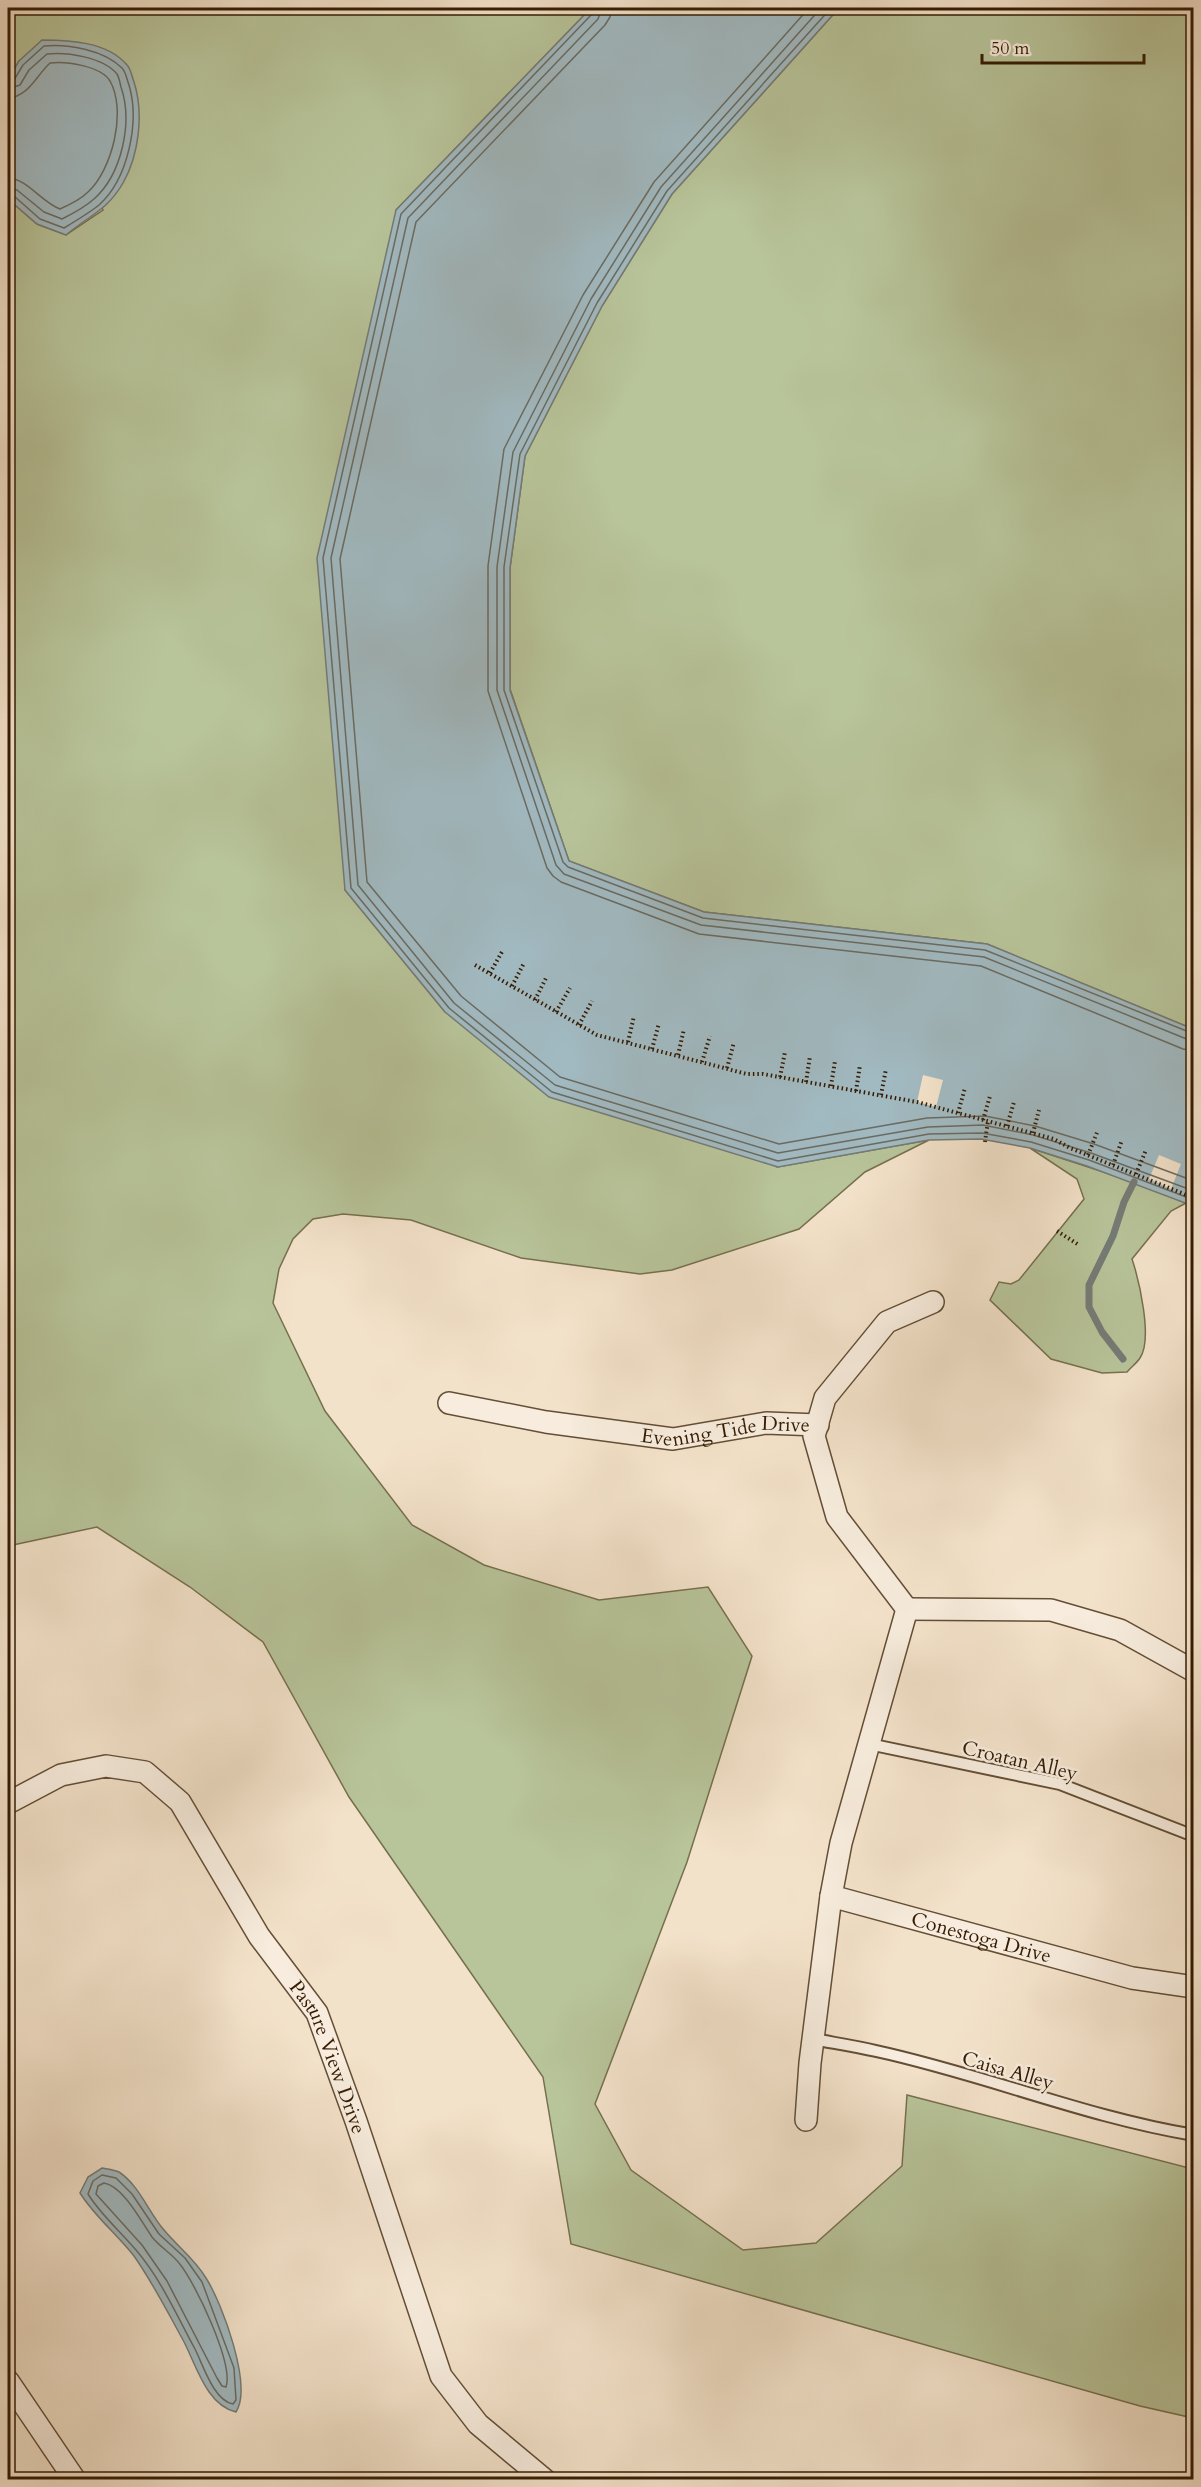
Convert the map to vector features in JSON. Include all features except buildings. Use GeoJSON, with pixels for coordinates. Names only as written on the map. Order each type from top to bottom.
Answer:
{"type":"FeatureCollection","features":[{"type":"Feature","properties":{"kind":"street"},"geometry":{"type":"LineString","coordinates":[[818,1425],[825,1398],[887,1322],[933,1302]]}},
{"type":"Feature","properties":{"kind":"street","name":"Evening Tide Drive"},"geometry":{"type":"LineString","coordinates":[[449,1403],[546,1422],[673,1439],[766,1423],[818,1425],[814,1436],[837,1517],[907,1609]]}},
{"type":"Feature","properties":{"kind":"street"},"geometry":{"type":"LineString","coordinates":[[806,2120],[813,2039],[831,1896],[841,1843],[907,1609],[1052,1610],[1120,1630],[1194,1671]]}},
{"type":"Feature","properties":{"kind":"street","name":"Pasture View Drive"},"geometry":{"type":"LineString","coordinates":[[8,1803],[61,1775],[106,1766],[145,1772],[180,1802],[259,1935],[317,2013],[356,2121],[441,2376],[478,2424],[545,2480]]}},
{"type":"Feature","properties":{"kind":"street","name":"Conestoga Drive"},"geometry":{"type":"LineString","coordinates":[[831,1896],[1132,1978],[1194,1987]]}},
{"type":"Feature","properties":{"kind":"street"},"geometry":{"type":"LineString","coordinates":[[8,2381],[75,2480]]}},
{"type":"Feature","properties":{"kind":"lane","name":"Croatan Alley"},"geometry":{"type":"LineString","coordinates":[[869,1744],[1060,1784],[1194,1836]]}},
{"type":"Feature","properties":{"kind":"lane","name":"Caisa Alley"},"geometry":{"type":"LineString","coordinates":[[813,2039],[877,2051],[1058,2103],[1194,2136]]}},
{"type":"Feature","properties":{"kind":"path"},"geometry":{"type":"LineString","coordinates":[[490,974],[503,950]]}},
{"type":"Feature","properties":{"kind":"path"},"geometry":{"type":"LineString","coordinates":[[512,986],[524,963]]}},
{"type":"Feature","properties":{"kind":"path"},"geometry":{"type":"LineString","coordinates":[[475,965],[597,1035],[747,1074],[780,1077],[881,1095],[986,1120],[1054,1139],[1194,1198]]}},
{"type":"Feature","properties":{"kind":"path"},"geometry":{"type":"LineString","coordinates":[[535,1000],[547,976]]}},
{"type":"Feature","properties":{"kind":"path"},"geometry":{"type":"LineString","coordinates":[[556,1012],[570,988]]}},
{"type":"Feature","properties":{"kind":"path"},"geometry":{"type":"LineString","coordinates":[[579,1025],[592,1001]]}},
{"type":"Feature","properties":{"kind":"path"},"geometry":{"type":"LineString","coordinates":[[628,1042],[634,1016]]}},
{"type":"Feature","properties":{"kind":"path"},"geometry":{"type":"LineString","coordinates":[[652,1049],[659,1023]]}},
{"type":"Feature","properties":{"kind":"path"},"geometry":{"type":"LineString","coordinates":[[678,1055],[684,1029]]}},
{"type":"Feature","properties":{"kind":"path"},"geometry":{"type":"LineString","coordinates":[[702,1062],[710,1036]]}},
{"type":"Feature","properties":{"kind":"path"},"geometry":{"type":"LineString","coordinates":[[727,1068],[734,1042]]}},
{"type":"Feature","properties":{"kind":"path"},"geometry":{"type":"LineString","coordinates":[[780,1077],[785,1052]]}},
{"type":"Feature","properties":{"kind":"path"},"geometry":{"type":"LineString","coordinates":[[806,1082],[810,1056]]}},
{"type":"Feature","properties":{"kind":"path"},"geometry":{"type":"LineString","coordinates":[[831,1086],[835,1061]]}},
{"type":"Feature","properties":{"kind":"path"},"geometry":{"type":"LineString","coordinates":[[856,1091],[860,1065]]}},
{"type":"Feature","properties":{"kind":"path"},"geometry":{"type":"LineString","coordinates":[[881,1095],[886,1069]]}},
{"type":"Feature","properties":{"kind":"path"},"geometry":{"type":"LineString","coordinates":[[958,1113],[965,1088]]}},
{"type":"Feature","properties":{"kind":"path"},"geometry":{"type":"LineString","coordinates":[[985,1142],[990,1096]]}},
{"type":"Feature","properties":{"kind":"path"},"geometry":{"type":"LineString","coordinates":[[1007,1126],[1014,1102]]}},
{"type":"Feature","properties":{"kind":"path"},"geometry":{"type":"LineString","coordinates":[[1033,1133],[1039,1110]]}},
{"type":"Feature","properties":{"kind":"path"},"geometry":{"type":"LineString","coordinates":[[1088,1155],[1098,1130]]}},
{"type":"Feature","properties":{"kind":"path"},"geometry":{"type":"LineString","coordinates":[[1113,1165],[1122,1140]]}},
{"type":"Feature","properties":{"kind":"path"},"geometry":{"type":"LineString","coordinates":[[1136,1174],[1146,1150]]}},
{"type":"Feature","properties":{"kind":"path"},"geometry":{"type":"LineString","coordinates":[[1057,1231],[1079,1245]]}},
{"type":"Feature","properties":{"kind":"path"},"geometry":{"type":"LineString","coordinates":[[1192,1266],[1194,1232]]}},
{"type":"Feature","properties":{"kind":"green space"},"geometry":{"type":"Polygon","coordinates":[[[8,8],[591,8],[396,210],[345,890],[445,1012],[777,1167],[929,1140],[865,1172],[799,1229],[672,1270],[640,1274],[521,1258],[411,1220],[343,1214],[313,1219],[293,1239],[279,1269],[273,1303],[325,1411],[412,1525],[484,1565],[599,1600],[708,1587],[752,1656],[687,1862],[595,2104],[631,2170],[743,2250],[816,2243],[902,2166],[907,2095],[1193,2169],[1193,2418],[1140,2406],[571,2244],[543,2077],[349,1797],[263,1642],[190,1587],[97,1527],[8,1546],[8,199],[37,224],[66,235],[103,210],[19,61],[8,80],[8,8]]]}},
{"type":"Feature","properties":{"kind":"green space"},"geometry":{"type":"Polygon","coordinates":[[[839,8],[1193,8],[1193,1029],[987,944],[704,912],[569,861],[510,689],[510,568],[525,456],[602,306],[672,194],[839,8]]]}},
{"type":"Feature","properties":{"kind":"green space"},"geometry":{"type":"Polygon","coordinates":[[[1030,1148],[1134,1182],[1186,1203],[1171,1211],[1132,1259],[1144,1309],[1145,1337],[1144,1349],[1140,1358],[1127,1372],[1102,1373],[1051,1359],[990,1300],[999,1282],[1011,1284],[1019,1280],[1084,1199],[1077,1179],[1030,1148]]]}},
{"type":"Feature","properties":{"kind":"water"},"geometry":{"type":"Polygon","coordinates":[[[591,8],[839,8],[672,194],[602,306],[525,456],[510,568],[510,690],[569,861],[704,912],[987,944],[1193,1029],[1193,1206],[1087,1166],[1030,1148],[981,1139],[929,1140],[778,1167],[549,1097],[445,1012],[345,890],[317,558],[396,210],[591,8]]]}},
{"type":"Feature","properties":{"kind":"water"},"geometry":{"type":"Polygon","coordinates":[[[42,40],[88,44],[110,51],[119,57],[130,71],[139,107],[136,147],[123,183],[104,207],[66,235],[37,224],[8,199],[8,80],[19,61],[42,40]]]}},
{"type":"Feature","properties":{"kind":"water"},"geometry":{"type":"Polygon","coordinates":[[[102,2168],[119,2172],[132,2184],[169,2236],[197,2265],[213,2290],[227,2325],[238,2365],[241,2384],[240,2400],[236,2412],[226,2408],[209,2392],[160,2297],[141,2266],[80,2193],[88,2177],[102,2168]]]}},
{"type":"Feature","properties":{"kind":"pier"},"geometry":{"type":"Polygon","coordinates":[[[923,1075],[943,1080],[936,1107],[917,1102],[923,1075]]]}},
{"type":"Feature","properties":{"kind":"pier"},"geometry":{"type":"Polygon","coordinates":[[[1159,1155],[1181,1164],[1171,1189],[1149,1179],[1159,1155]]]}},
{"type":"Feature","properties":{"kind":"waterway"},"geometry":{"type":"LineString","coordinates":[[1123,1359],[1102,1332],[1089,1307],[1089,1285],[1113,1236],[1124,1202],[1134,1182]]}}]}
